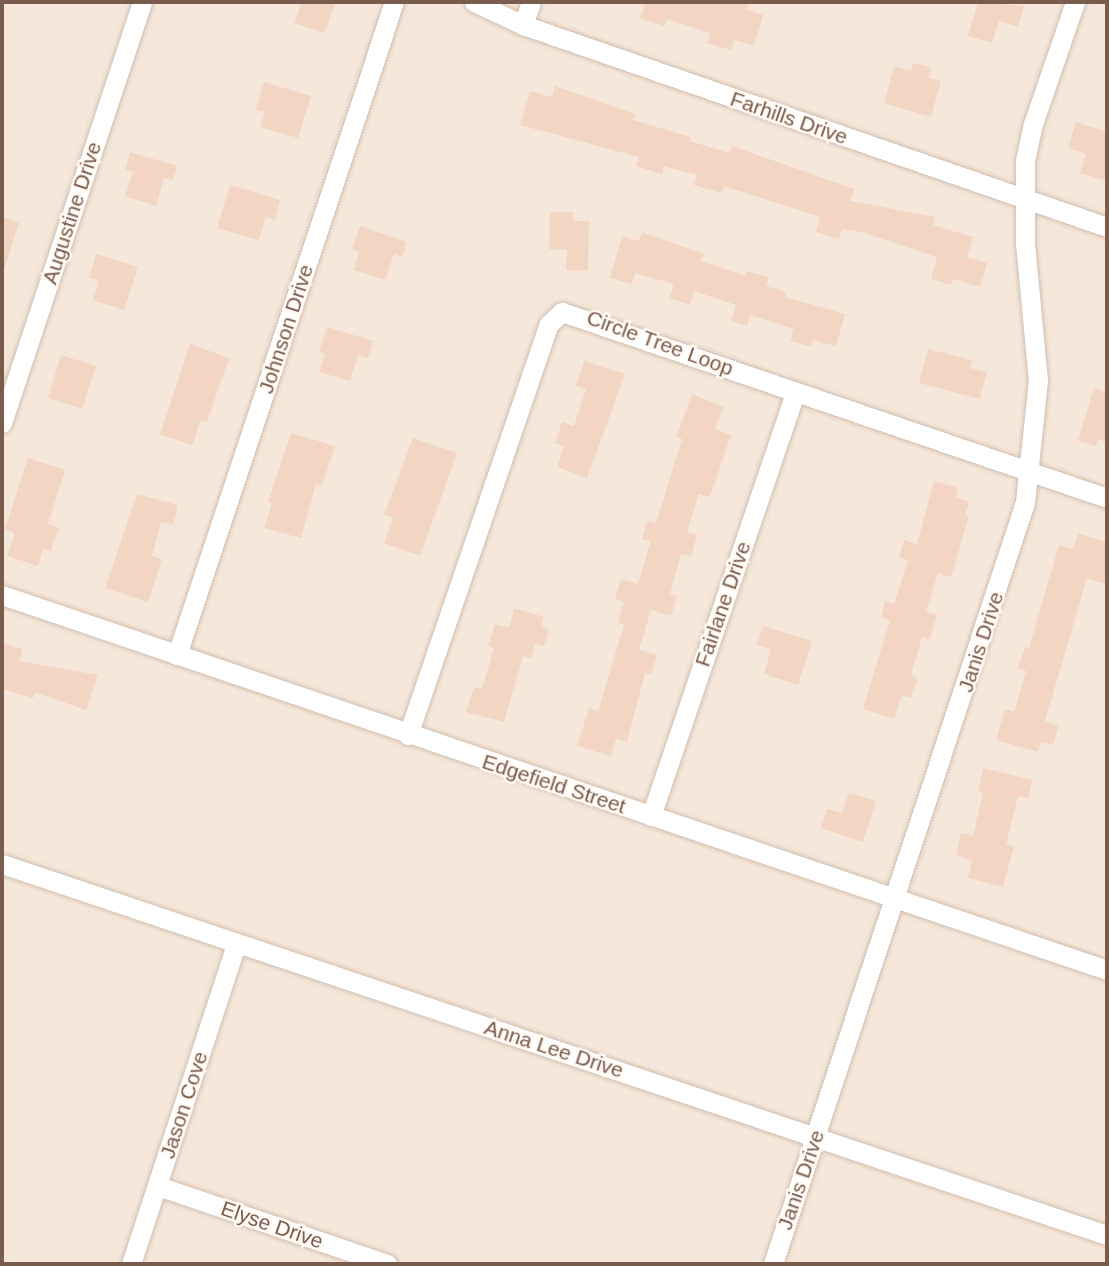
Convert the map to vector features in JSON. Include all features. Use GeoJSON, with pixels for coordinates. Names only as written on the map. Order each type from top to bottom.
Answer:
{"type":"FeatureCollection","features":[{"type":"Feature","properties":{"kind":"street","name":"Augustine Drive"},"geometry":{"type":"LineString","coordinates":[[2,423],[142,2]]}},
{"type":"Feature","properties":{"kind":"street","name":"Johnson Drive"},"geometry":{"type":"LineString","coordinates":[[177,655],[394,2]]}},
{"type":"Feature","properties":{"kind":"street","name":"Farhills Drive"},"geometry":{"type":"LineString","coordinates":[[474,2],[523,25],[1107,227]]}},
{"type":"Feature","properties":{"kind":"street"},"geometry":{"type":"LineString","coordinates":[[523,25],[531,2]]}},
{"type":"Feature","properties":{"kind":"street","name":"Janis Drive"},"geometry":{"type":"LineString","coordinates":[[773,1264],[1014,545],[1031,471],[1038,381],[1024,198],[1033,124],[1075,2]]}},
{"type":"Feature","properties":{"kind":"street","name":"Circle Tree Loop"},"geometry":{"type":"LineString","coordinates":[[408,735],[552,317],[572,312],[795,392],[1107,498]]}},
{"type":"Feature","properties":{"kind":"street","name":"Fairlane Drive"},"geometry":{"type":"LineString","coordinates":[[651,816],[795,392]]}},
{"type":"Feature","properties":{"kind":"street","name":"Edgefield Street"},"geometry":{"type":"LineString","coordinates":[[2,595],[1107,970]]}},
{"type":"Feature","properties":{"kind":"street","name":"Anna Lee Drive"},"geometry":{"type":"LineString","coordinates":[[2,864],[236,945],[817,1135],[1107,1234]]}},
{"type":"Feature","properties":{"kind":"street","name":"Jason Cove"},"geometry":{"type":"LineString","coordinates":[[131,1264],[236,945]]}},
{"type":"Feature","properties":{"kind":"street","name":"Elyse Drive"},"geometry":{"type":"LineString","coordinates":[[158,1186],[387,1264]]}},
{"type":"Feature","properties":{"kind":"shaded area"},"geometry":{"type":"Polygon","coordinates":[[[2,2],[1107,2],[1107,1264],[2,1264],[2,2]]]}},
{"type":"Feature","properties":{"kind":"building"},"geometry":{"type":"Polygon","coordinates":[[[302,2],[335,2],[325,33],[294,23],[302,2]]]}},
{"type":"Feature","properties":{"kind":"building"},"geometry":{"type":"Polygon","coordinates":[[[646,2],[750,2],[747,10],[763,15],[754,46],[734,40],[731,50],[707,43],[710,33],[667,19],[664,26],[640,18],[646,2]]]}},
{"type":"Feature","properties":{"kind":"building"},"geometry":{"type":"Polygon","coordinates":[[[978,2],[1024,6],[1018,27],[999,21],[992,43],[968,36],[978,2]]]}},
{"type":"Feature","properties":{"kind":"building"},"geometry":{"type":"Polygon","coordinates":[[[913,63],[932,68],[929,78],[941,81],[931,117],[884,103],[894,66],[911,71],[913,63]]]}},
{"type":"Feature","properties":{"kind":"building"},"geometry":{"type":"Polygon","coordinates":[[[264,82],[311,96],[298,138],[260,127],[265,112],[256,109],[264,82]]]}},
{"type":"Feature","properties":{"kind":"building"},"geometry":{"type":"Polygon","coordinates":[[[555,86],[635,114],[633,120],[691,137],[690,141],[729,153],[732,146],[854,189],[850,201],[935,217],[933,225],[973,237],[967,257],[987,263],[980,287],[953,279],[951,285],[931,279],[937,257],[862,232],[842,229],[839,239],[816,232],[820,217],[724,186],[721,193],[694,185],[697,175],[664,166],[662,174],[636,166],[639,157],[520,125],[530,91],[552,97],[555,86]]]}},
{"type":"Feature","properties":{"kind":"building"},"geometry":{"type":"Polygon","coordinates":[[[1076,122],[1107,132],[1107,181],[1080,173],[1086,154],[1068,148],[1076,122]]]}},
{"type":"Feature","properties":{"kind":"building"},"geometry":{"type":"Polygon","coordinates":[[[130,152],[177,166],[173,180],[164,178],[156,206],[125,196],[133,172],[125,170],[130,152]]]}},
{"type":"Feature","properties":{"kind":"building"},"geometry":{"type":"Polygon","coordinates":[[[230,185],[280,200],[275,220],[266,217],[259,240],[217,228],[230,185]]]}},
{"type":"Feature","properties":{"kind":"building"},"geometry":{"type":"Polygon","coordinates":[[[550,212],[573,212],[573,221],[589,221],[588,271],[566,270],[567,250],[549,249],[550,212]]]}},
{"type":"Feature","properties":{"kind":"building"},"geometry":{"type":"Polygon","coordinates":[[[2,217],[19,223],[5,267],[2,267],[2,217]]]}},
{"type":"Feature","properties":{"kind":"building"},"geometry":{"type":"Polygon","coordinates":[[[360,226],[407,242],[402,257],[394,254],[385,280],[354,270],[359,252],[352,249],[360,226]]]}},
{"type":"Feature","properties":{"kind":"building"},"geometry":{"type":"Polygon","coordinates":[[[642,232],[704,254],[701,261],[745,276],[747,271],[769,277],[766,286],[786,292],[785,297],[845,314],[836,346],[813,340],[811,347],[790,341],[794,329],[750,315],[747,326],[731,321],[736,305],[694,291],[690,305],[669,298],[674,284],[635,273],[632,284],[610,278],[622,236],[639,241],[642,232]]]}},
{"type":"Feature","properties":{"kind":"building"},"geometry":{"type":"Polygon","coordinates":[[[96,254],[138,267],[124,310],[93,300],[99,281],[89,278],[96,254]]]}},
{"type":"Feature","properties":{"kind":"building"},"geometry":{"type":"Polygon","coordinates":[[[327,327],[373,341],[368,358],[358,355],[350,381],[319,372],[325,354],[319,352],[327,327]]]}},
{"type":"Feature","properties":{"kind":"building"},"geometry":{"type":"Polygon","coordinates":[[[190,344],[229,358],[207,422],[200,420],[193,445],[160,435],[190,344]]]}},
{"type":"Feature","properties":{"kind":"building"},"geometry":{"type":"Polygon","coordinates":[[[928,349],[972,360],[970,368],[987,372],[980,399],[919,383],[928,349]]]}},
{"type":"Feature","properties":{"kind":"building"},"geometry":{"type":"Polygon","coordinates":[[[61,355],[96,366],[82,409],[48,398],[61,355]]]}},
{"type":"Feature","properties":{"kind":"building"},"geometry":{"type":"Polygon","coordinates":[[[584,361],[625,374],[587,478],[557,467],[564,446],[555,443],[562,422],[574,426],[586,389],[576,386],[584,361]]]}},
{"type":"Feature","properties":{"kind":"building"},"geometry":{"type":"Polygon","coordinates":[[[1094,388],[1107,392],[1107,442],[1098,439],[1096,446],[1078,441],[1094,388]]]}},
{"type":"Feature","properties":{"kind":"building"},"geometry":{"type":"Polygon","coordinates":[[[692,394],[724,407],[715,429],[731,435],[710,497],[699,494],[687,532],[697,535],[691,557],[681,554],[670,594],[677,596],[671,616],[651,610],[639,650],[657,655],[651,675],[645,673],[627,742],[616,739],[611,756],[577,746],[589,708],[598,711],[624,625],[618,623],[624,602],[615,599],[621,579],[638,584],[651,541],[642,539],[647,521],[656,523],[682,439],[676,437],[692,394]]]}},
{"type":"Feature","properties":{"kind":"building"},"geometry":{"type":"Polygon","coordinates":[[[291,433],[335,446],[322,486],[316,484],[301,538],[264,528],[272,503],[268,502],[291,433]]]}},
{"type":"Feature","properties":{"kind":"building"},"geometry":{"type":"Polygon","coordinates":[[[413,438],[457,453],[420,556],[384,543],[393,518],[384,515],[413,438]]]}},
{"type":"Feature","properties":{"kind":"building"},"geometry":{"type":"Polygon","coordinates":[[[28,458],[65,470],[48,524],[59,528],[51,551],[43,549],[38,566],[7,556],[15,533],[5,529],[28,458]]]}},
{"type":"Feature","properties":{"kind":"building"},"geometry":{"type":"Polygon","coordinates":[[[934,481],[958,488],[956,498],[969,502],[965,515],[969,516],[951,577],[938,573],[926,612],[937,615],[930,639],[922,637],[911,675],[918,678],[911,698],[902,695],[894,719],[863,709],[890,620],[881,618],[885,601],[894,604],[908,560],[899,557],[904,540],[917,544],[934,481]]]}},
{"type":"Feature","properties":{"kind":"building"},"geometry":{"type":"Polygon","coordinates":[[[137,494],[178,505],[173,525],[161,522],[152,556],[162,559],[148,602],[105,588],[137,494]]]}},
{"type":"Feature","properties":{"kind":"building"},"geometry":{"type":"Polygon","coordinates":[[[1078,533],[1107,542],[1107,574],[1104,584],[1087,578],[1045,721],[1059,726],[1053,745],[1041,742],[1038,752],[996,740],[1005,709],[1014,712],[1026,671],[1018,668],[1025,647],[1029,648],[1059,545],[1073,549],[1078,533]]]}},
{"type":"Feature","properties":{"kind":"building"},"geometry":{"type":"Polygon","coordinates":[[[514,608],[544,617],[541,626],[549,629],[544,646],[535,643],[531,659],[523,656],[504,722],[466,712],[474,687],[482,689],[494,648],[488,646],[495,624],[509,628],[514,608]]]}},
{"type":"Feature","properties":{"kind":"building"},"geometry":{"type":"Polygon","coordinates":[[[763,626],[812,641],[798,685],[764,674],[771,649],[757,645],[763,626]]]}},
{"type":"Feature","properties":{"kind":"building"},"geometry":{"type":"Polygon","coordinates":[[[2,643],[23,649],[19,661],[98,675],[86,710],[35,692],[33,698],[2,689],[2,643]]]}},
{"type":"Feature","properties":{"kind":"building"},"geometry":{"type":"Polygon","coordinates":[[[983,768],[1032,780],[1028,798],[1018,796],[1006,845],[1014,846],[1003,887],[968,878],[972,860],[956,856],[961,833],[973,836],[983,793],[978,792],[983,768]]]}},
{"type":"Feature","properties":{"kind":"building"},"geometry":{"type":"Polygon","coordinates":[[[849,793],[876,801],[863,842],[821,828],[827,809],[842,813],[849,793]]]}}]}
